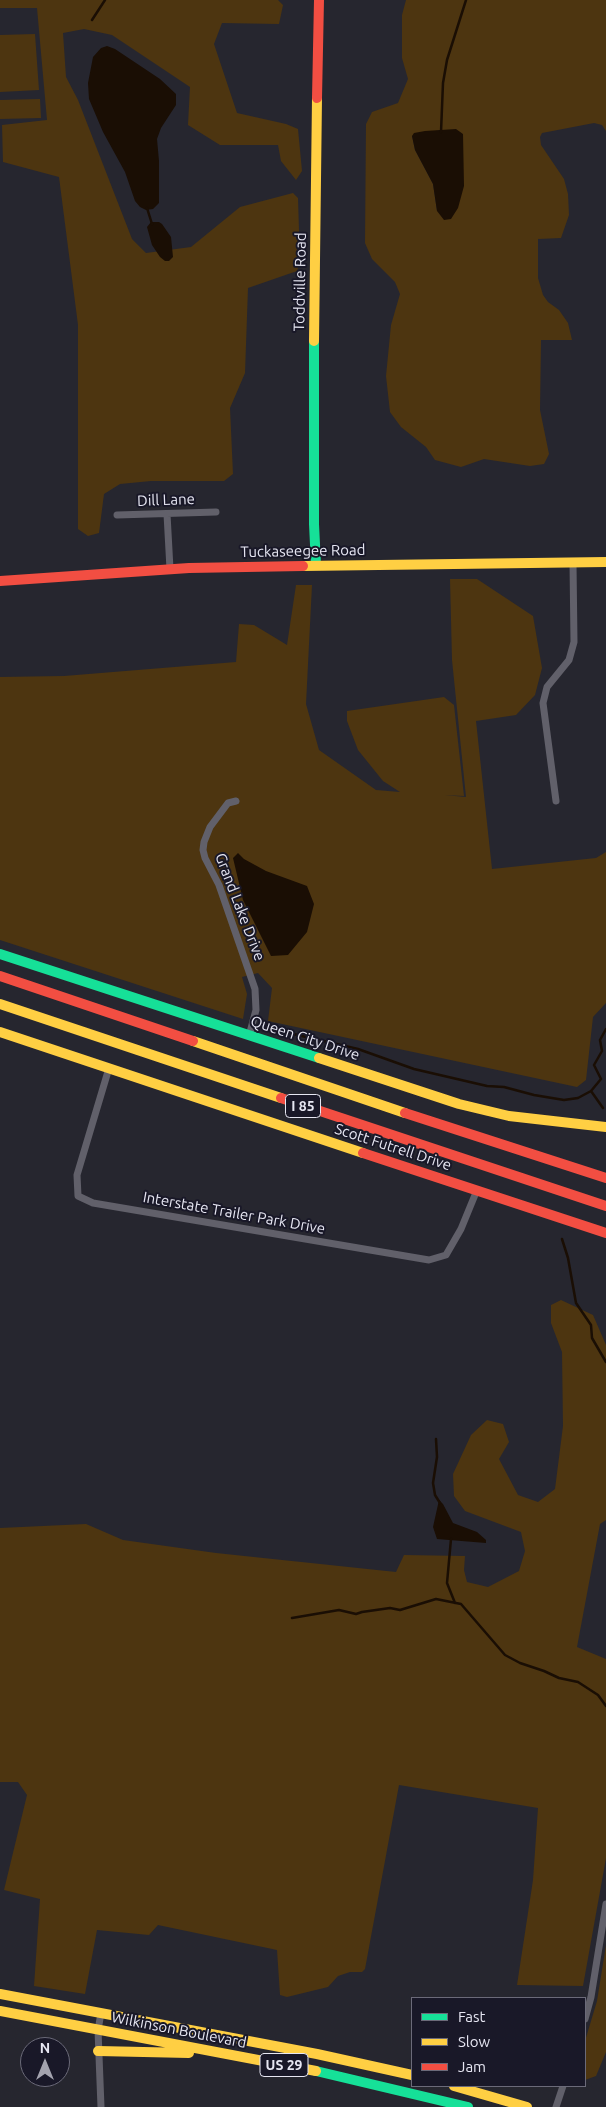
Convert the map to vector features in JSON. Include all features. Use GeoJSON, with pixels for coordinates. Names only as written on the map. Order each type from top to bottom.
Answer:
{"type":"FeatureCollection","features":[{"type":"Feature","properties":{"kind":"main road","name":"Toddville Road"},"geometry":{"type":"LineString","coordinates":[[316,565],[314,292],[319,0]]}},
{"type":"Feature","properties":{"kind":"main road","name":"Tuckaseegee Road"},"geometry":{"type":"LineString","coordinates":[[0,581],[170,569],[316,565],[606,562]]}},
{"type":"Feature","properties":{"kind":"main road","name":"Queen City Drive"},"geometry":{"type":"LineString","coordinates":[[0,954],[459,1104],[509,1116],[541,1121],[606,1126]]}},
{"type":"Feature","properties":{"kind":"main road","name":"I 85"},"geometry":{"type":"LineString","coordinates":[[0,976],[393,1109],[606,1178]]}},
{"type":"Feature","properties":{"kind":"main road","name":"I 85"},"geometry":{"type":"LineString","coordinates":[[0,1004],[606,1206]]}},
{"type":"Feature","properties":{"kind":"main road","name":"Scott Futrell Drive"},"geometry":{"type":"LineString","coordinates":[[0,1032],[606,1233]]}},
{"type":"Feature","properties":{"kind":"main road","name":"Wilkinson Boulevard"},"geometry":{"type":"LineString","coordinates":[[0,1994],[317,2054],[411,2075]]}},
{"type":"Feature","properties":{"kind":"main road","name":"Wilkinson Boulevard"},"geometry":{"type":"LineString","coordinates":[[0,2011],[369,2082],[468,2107]]}},
{"type":"Feature","properties":{"kind":"main road"},"geometry":{"type":"LineString","coordinates":[[98,2051],[224,2054]]}},
{"type":"Feature","properties":{"kind":"main road"},"geometry":{"type":"LineString","coordinates":[[457,2087],[526,2107]]}},
{"type":"Feature","properties":{"kind":"street","name":"Dill Lane"},"geometry":{"type":"LineString","coordinates":[[117,515],[216,512]]}},
{"type":"Feature","properties":{"kind":"street"},"geometry":{"type":"LineString","coordinates":[[167,514],[170,569]]}},
{"type":"Feature","properties":{"kind":"street"},"geometry":{"type":"LineString","coordinates":[[556,801],[543,703],[547,687],[569,660],[574,642],[573,563]]}},
{"type":"Feature","properties":{"kind":"street","name":"Grand Lake Drive"},"geometry":{"type":"LineString","coordinates":[[236,801],[228,802],[210,827],[206,834],[203,850],[205,858],[219,884],[255,989],[256,1010],[249,1036]]}},
{"type":"Feature","properties":{"kind":"street","name":"Interstate Trailer Park Drive"},"geometry":{"type":"LineString","coordinates":[[109,1068],[77,1175],[78,1196],[93,1203],[430,1260],[446,1255],[461,1229],[477,1190]]}},
{"type":"Feature","properties":{"kind":"street"},"geometry":{"type":"LineString","coordinates":[[586,2015],[605,1919],[606,1904]]}},
{"type":"Feature","properties":{"kind":"street"},"geometry":{"type":"LineString","coordinates":[[101,2013],[98,2030],[101,2107]]}},
{"type":"Feature","properties":{"kind":"street"},"geometry":{"type":"LineString","coordinates":[[556,2107],[563,2087]]}},
{"type":"Feature","properties":{"kind":"shaded area"},"geometry":{"type":"Polygon","coordinates":[[[0,0],[278,0],[283,5],[279,24],[222,23],[214,44],[237,113],[286,124],[298,129],[302,171],[296,180],[281,161],[278,145],[220,145],[188,125],[190,87],[112,35],[84,29],[63,33],[66,77],[78,100],[132,239],[146,253],[191,247],[240,207],[293,193],[298,198],[300,262],[297,271],[248,288],[245,373],[230,408],[233,474],[224,481],[151,481],[120,484],[104,494],[99,533],[88,536],[78,529],[78,325],[59,177],[3,162],[2,125],[47,120],[37,8],[0,8],[0,0]]]}},
{"type":"Feature","properties":{"kind":"shaded area"},"geometry":{"type":"Polygon","coordinates":[[[406,0],[606,0],[606,131],[602,125],[594,123],[542,133],[540,137],[541,145],[564,179],[568,194],[569,215],[561,238],[538,239],[538,278],[543,295],[548,302],[559,310],[568,323],[572,340],[541,340],[540,410],[549,454],[544,464],[530,466],[484,459],[461,467],[435,460],[426,447],[401,427],[390,412],[386,376],[391,325],[400,294],[395,282],[372,259],[365,243],[366,124],[372,112],[398,103],[408,79],[402,58],[402,15],[406,0]],[[441,130],[412,136],[415,150],[433,184],[437,211],[447,131],[441,130]]]}},
{"type":"Feature","properties":{"kind":"shaded area"},"geometry":{"type":"Polygon","coordinates":[[[35,34],[39,90],[0,92],[0,35],[35,34]]]}},
{"type":"Feature","properties":{"kind":"shaded area"},"geometry":{"type":"Polygon","coordinates":[[[107,46],[115,49],[160,79],[176,94],[176,105],[161,128],[157,139],[159,203],[153,209],[146,210],[135,201],[125,172],[103,132],[89,99],[88,83],[93,57],[101,48],[107,46]]]}},
{"type":"Feature","properties":{"kind":"shaded area"},"geometry":{"type":"Polygon","coordinates":[[[40,99],[41,118],[0,119],[0,100],[40,99]]]}},
{"type":"Feature","properties":{"kind":"shaded area"},"geometry":{"type":"Polygon","coordinates":[[[456,129],[463,134],[464,186],[458,208],[451,219],[444,220],[437,211],[433,184],[415,150],[412,136],[414,133],[425,131],[456,129]]]}},
{"type":"Feature","properties":{"kind":"shaded area"},"geometry":{"type":"Polygon","coordinates":[[[151,222],[162,224],[171,237],[173,257],[169,261],[165,261],[160,257],[152,245],[147,227],[151,222]]]}},
{"type":"Feature","properties":{"kind":"shaded area"},"geometry":{"type":"Polygon","coordinates":[[[450,579],[477,579],[533,616],[542,668],[535,695],[516,715],[476,721],[492,869],[596,858],[606,852],[606,1003],[593,1017],[586,1080],[577,1087],[268,1021],[272,988],[258,973],[242,977],[247,994],[243,1019],[0,940],[0,677],[64,676],[236,662],[239,624],[254,625],[287,645],[296,585],[312,585],[306,704],[319,750],[376,790],[400,792],[383,781],[358,750],[347,721],[347,711],[444,697],[454,705],[464,796],[444,795],[466,797],[452,660],[450,579]]]}},
{"type":"Feature","properties":{"kind":"shaded area"},"geometry":{"type":"Polygon","coordinates":[[[238,853],[244,859],[266,871],[307,886],[314,904],[307,932],[288,955],[271,956],[243,900],[233,858],[238,853]]]}},
{"type":"Feature","properties":{"kind":"shaded area"},"geometry":{"type":"Polygon","coordinates":[[[561,1300],[593,1315],[606,1345],[606,1520],[600,1524],[577,1647],[606,1659],[606,1858],[583,1986],[517,1985],[533,1880],[538,1808],[399,1785],[365,1969],[362,1972],[350,1972],[338,1976],[328,1987],[287,1997],[280,1995],[277,1950],[158,1925],[149,1935],[97,1930],[85,1994],[34,1986],[40,1899],[4,1890],[27,1795],[18,1782],[0,1782],[0,1528],[86,1524],[123,1540],[216,1553],[396,1572],[404,1555],[465,1556],[464,1570],[467,1582],[488,1587],[519,1571],[525,1551],[521,1532],[465,1511],[454,1496],[453,1474],[471,1435],[487,1420],[503,1424],[509,1442],[499,1459],[518,1495],[538,1502],[555,1489],[563,1426],[562,1352],[551,1323],[551,1305],[561,1300]]]}},
{"type":"Feature","properties":{"kind":"shaded area"},"geometry":{"type":"Polygon","coordinates":[[[439,1500],[453,1523],[477,1532],[486,1540],[486,1543],[437,1539],[433,1527],[439,1500]]]}},
{"type":"Feature","properties":{"kind":"shaded area"},"geometry":{"type":"Polygon","coordinates":[[[606,1945],[606,2052],[596,2076],[586,2080],[586,2038],[597,2001],[606,1945]]]}},
{"type":"Feature","properties":{"kind":"waterway"},"geometry":{"type":"LineString","coordinates":[[92,20],[105,0]]}},
{"type":"Feature","properties":{"kind":"waterway"},"geometry":{"type":"LineString","coordinates":[[441,132],[443,83],[447,60],[466,0]]}},
{"type":"Feature","properties":{"kind":"waterway"},"geometry":{"type":"LineString","coordinates":[[147,208],[152,224]]}},
{"type":"Feature","properties":{"kind":"waterway"},"geometry":{"type":"LineString","coordinates":[[263,1027],[358,1049],[414,1069],[487,1086],[504,1087],[564,1100],[578,1098],[591,1091],[601,1079],[594,1065],[602,1051],[600,1040],[606,1029]]}},
{"type":"Feature","properties":{"kind":"waterway"},"geometry":{"type":"LineString","coordinates":[[591,1091],[603,1108]]}},
{"type":"Feature","properties":{"kind":"waterway"},"geometry":{"type":"LineString","coordinates":[[562,1239],[568,1258],[576,1303],[591,1325],[592,1338],[606,1362]]}},
{"type":"Feature","properties":{"kind":"waterway"},"geometry":{"type":"LineString","coordinates":[[436,1439],[437,1457],[433,1483],[435,1495],[440,1503]]}},
{"type":"Feature","properties":{"kind":"waterway"},"geometry":{"type":"LineString","coordinates":[[451,1539],[447,1583],[455,1603]]}},
{"type":"Feature","properties":{"kind":"waterway"},"geometry":{"type":"LineString","coordinates":[[292,1618],[339,1610],[356,1614],[390,1608],[400,1610],[436,1599],[461,1604],[505,1655],[559,1678],[578,1682],[598,1695],[606,1706]]}},
{"type":"Feature","properties":{"kind":"traffic: fast"},"geometry":{"type":"LineString","coordinates":[[314,341],[314,524],[316,565]]}},
{"type":"Feature","properties":{"kind":"traffic: fast"},"geometry":{"type":"LineString","coordinates":[[0,954],[319,1058]]}},
{"type":"Feature","properties":{"kind":"traffic: fast"},"geometry":{"type":"LineString","coordinates":[[316,2071],[468,2107]]}},
{"type":"Feature","properties":{"kind":"traffic: slow"},"geometry":{"type":"LineString","coordinates":[[314,341],[317,98]]}},
{"type":"Feature","properties":{"kind":"traffic: slow"},"geometry":{"type":"LineString","coordinates":[[303,566],[606,562]]}},
{"type":"Feature","properties":{"kind":"traffic: slow"},"geometry":{"type":"LineString","coordinates":[[0,1004],[281,1098]]}},
{"type":"Feature","properties":{"kind":"traffic: slow"},"geometry":{"type":"LineString","coordinates":[[0,1032],[363,1153]]}},
{"type":"Feature","properties":{"kind":"traffic: slow"},"geometry":{"type":"LineString","coordinates":[[193,1041],[405,1113]]}},
{"type":"Feature","properties":{"kind":"traffic: slow"},"geometry":{"type":"LineString","coordinates":[[319,1058],[459,1104],[509,1116],[606,1127]]}},
{"type":"Feature","properties":{"kind":"traffic: slow"},"geometry":{"type":"LineString","coordinates":[[0,1994],[317,2054],[411,2075]]}},
{"type":"Feature","properties":{"kind":"traffic: slow"},"geometry":{"type":"LineString","coordinates":[[0,2011],[316,2071]]}},
{"type":"Feature","properties":{"kind":"traffic: slow"},"geometry":{"type":"LineString","coordinates":[[98,2051],[189,2053]]}},
{"type":"Feature","properties":{"kind":"traffic: slow"},"geometry":{"type":"LineString","coordinates":[[457,2087],[527,2107]]}},
{"type":"Feature","properties":{"kind":"traffic: jam"},"geometry":{"type":"LineString","coordinates":[[317,98],[319,0]]}},
{"type":"Feature","properties":{"kind":"traffic: jam"},"geometry":{"type":"LineString","coordinates":[[0,581],[189,568],[303,566]]}},
{"type":"Feature","properties":{"kind":"traffic: jam"},"geometry":{"type":"LineString","coordinates":[[0,976],[193,1041]]}},
{"type":"Feature","properties":{"kind":"traffic: jam"},"geometry":{"type":"LineString","coordinates":[[281,1098],[606,1206]]}},
{"type":"Feature","properties":{"kind":"traffic: jam"},"geometry":{"type":"LineString","coordinates":[[405,1113],[606,1178]]}},
{"type":"Feature","properties":{"kind":"traffic: jam"},"geometry":{"type":"LineString","coordinates":[[363,1153],[606,1233]]}}]}
